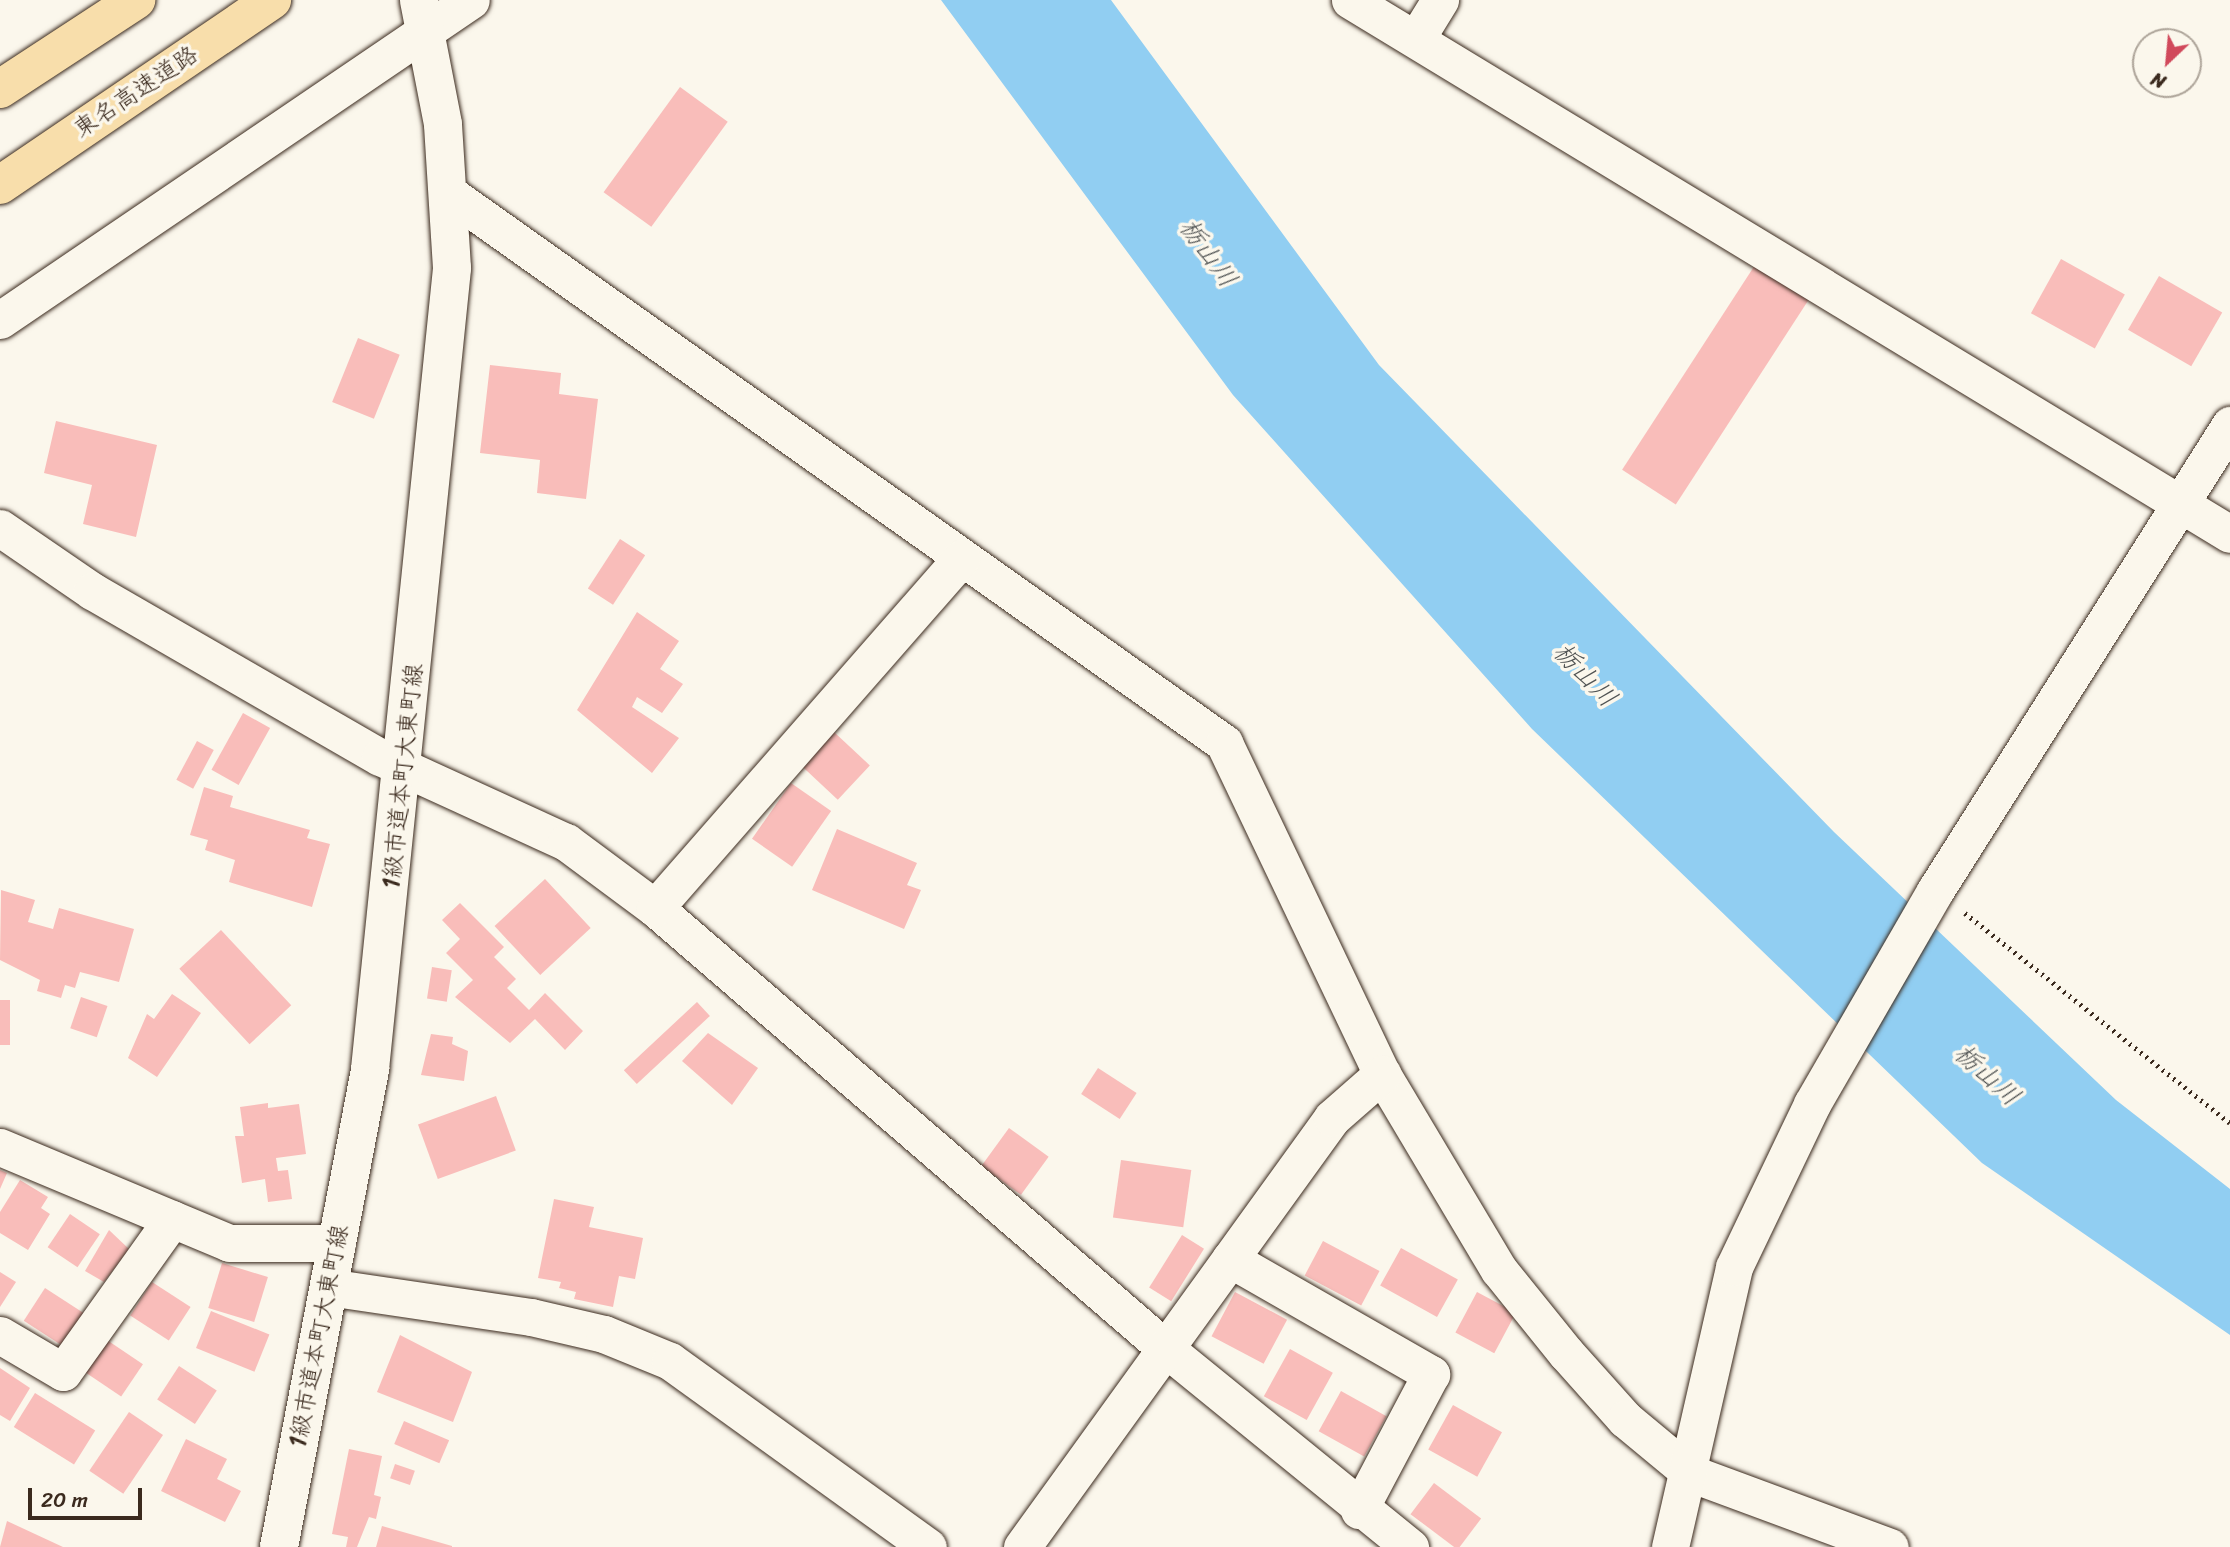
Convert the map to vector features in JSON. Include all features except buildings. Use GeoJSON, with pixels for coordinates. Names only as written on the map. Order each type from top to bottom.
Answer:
{"type":"FeatureCollection","features":[{"type":"Feature","properties":{"kind":"highway"},"geometry":{"type":"LineString","coordinates":[[0,89],[136,0]]}},
{"type":"Feature","properties":{"kind":"highway","name":"東名高速道路"},"geometry":{"type":"LineString","coordinates":[[0,185],[272,0]]}},
{"type":"Feature","properties":{"kind":"street"},"geometry":{"type":"LineString","coordinates":[[0,320],[422,16],[471,0]]}},
{"type":"Feature","properties":{"kind":"street"},"geometry":{"type":"LineString","coordinates":[[1350,0],[2230,534]]}},
{"type":"Feature","properties":{"kind":"street"},"geometry":{"type":"LineString","coordinates":[[1416,39],[1440,0]]}},
{"type":"Feature","properties":{"kind":"street","name":"1級市道本町大東町線"},"geometry":{"type":"LineString","coordinates":[[279,1547],[370,1069],[405,768],[452,268],[451,195],[422,16]]}},
{"type":"Feature","properties":{"kind":"street"},"geometry":{"type":"LineString","coordinates":[[451,195],[1224,743],[1382,1074],[1499,1270],[1625,1419],[1690,1473],[1890,1547]]}},
{"type":"Feature","properties":{"kind":"street"},"geometry":{"type":"LineString","coordinates":[[1670,1547],[1690,1473],[1734,1267],[1812,1104],[1935,891],[2183,506],[2230,425]]}},
{"type":"Feature","properties":{"kind":"street"},"geometry":{"type":"LineString","coordinates":[[0,528],[92,591],[405,768],[566,842],[655,908],[1165,1348],[1359,1510],[1410,1547]]}},
{"type":"Feature","properties":{"kind":"street"},"geometry":{"type":"LineString","coordinates":[[655,908],[961,558]]}},
{"type":"Feature","properties":{"kind":"street"},"geometry":{"type":"LineString","coordinates":[[1022,1547],[1332,1118],[1382,1074]]}},
{"type":"Feature","properties":{"kind":"street"},"geometry":{"type":"LineString","coordinates":[[0,1147],[229,1243],[337,1243]]}},
{"type":"Feature","properties":{"kind":"street"},"geometry":{"type":"LineString","coordinates":[[0,1335],[63,1372],[172,1219]]}},
{"type":"Feature","properties":{"kind":"street"},"geometry":{"type":"LineString","coordinates":[[1230,1259],[1431,1374],[1359,1510]]}},
{"type":"Feature","properties":{"kind":"street"},"geometry":{"type":"LineString","coordinates":[[328,1287],[531,1317],[604,1334],[670,1362],[928,1547]]}},
{"type":"Feature","properties":{"kind":"path"},"geometry":{"type":"LineString","coordinates":[[1935,891],[2230,1124]]}},
{"type":"Feature","properties":{"kind":"water","name":"栃山川"},"geometry":{"type":"Polygon","coordinates":[[[941,0],[1111,0],[1379,365],[1834,832],[2116,1100],[2230,1189],[2230,1335],[1982,1163],[1532,729],[1233,395],[941,0]]]}}]}
